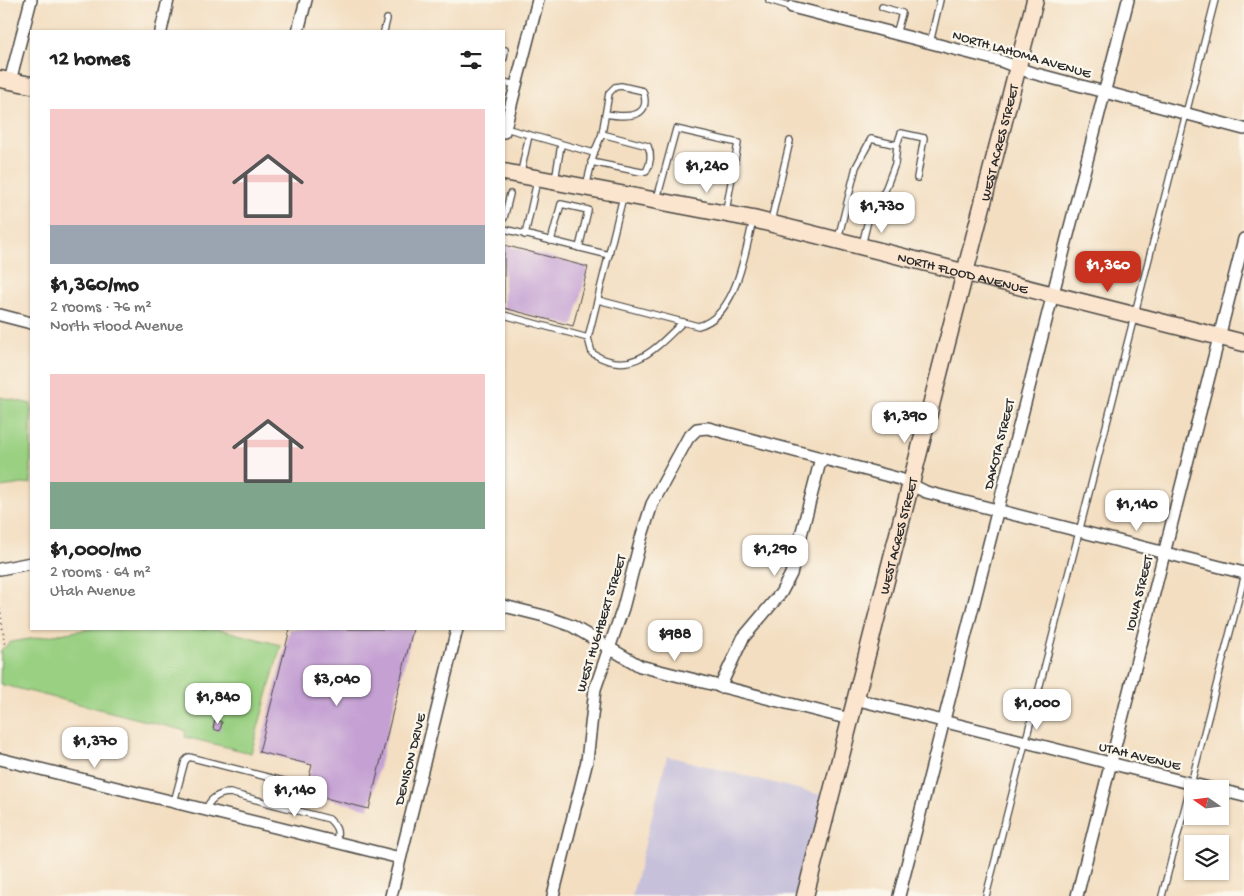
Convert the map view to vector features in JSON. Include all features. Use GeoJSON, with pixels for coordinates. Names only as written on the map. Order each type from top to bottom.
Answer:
{"type":"FeatureCollection","features":[{"type":"Feature","properties":{"kind":"street"},"geometry":{"type":"LineString","coordinates":[[30,85],[5,80],[31,0]]}},
{"type":"Feature","properties":{"kind":"street"},"geometry":{"type":"LineString","coordinates":[[160,30],[168,0]]}},
{"type":"Feature","properties":{"kind":"street"},"geometry":{"type":"LineString","coordinates":[[298,30],[306,0]]}},
{"type":"Feature","properties":{"kind":"street"},"geometry":{"type":"LineString","coordinates":[[505,126],[538,0]]}},
{"type":"Feature","properties":{"kind":"street"},"geometry":{"type":"LineString","coordinates":[[810,12],[812,0]]}},
{"type":"Feature","properties":{"kind":"street","name":"WEST ACRES STREET"},"geometry":{"type":"LineString","coordinates":[[805,896],[1035,0]]}},
{"type":"Feature","properties":{"kind":"street","name":"DAKOTA STREET"},"geometry":{"type":"LineString","coordinates":[[900,896],[996,510],[1128,0]]}},
{"type":"Feature","properties":{"kind":"street","name":"NORTH LAHOMA AVENUE"},"geometry":{"type":"LineString","coordinates":[[792,7],[1244,128]]}},
{"type":"Feature","properties":{"kind":"street","name":"NORTH FLOOD AVENUE"},"geometry":{"type":"LineString","coordinates":[[505,172],[754,219],[1244,343]]}},
{"type":"Feature","properties":{"kind":"street","name":"IOWA STREET"},"geometry":{"type":"LineString","coordinates":[[1077,896],[1244,239]]}},
{"type":"Feature","properties":{"kind":"street"},"geometry":{"type":"LineString","coordinates":[[0,315],[30,323]]}},
{"type":"Feature","properties":{"kind":"street","name":"WEST HUGHBERT STREET"},"geometry":{"type":"LineString","coordinates":[[553,896],[587,761],[595,689],[623,608],[652,504],[688,438],[697,429],[708,428],[821,458]]}},
{"type":"Feature","properties":{"kind":"street"},"geometry":{"type":"LineString","coordinates":[[720,687],[743,638],[781,593],[790,574],[821,458],[900,479],[926,492],[1244,573]]}},
{"type":"Feature","properties":{"kind":"street"},"geometry":{"type":"LineString","coordinates":[[0,569],[30,564]]}},
{"type":"Feature","properties":{"kind":"street"},"geometry":{"type":"LineString","coordinates":[[505,606],[558,621],[592,636],[608,648],[640,666],[850,719]]}},
{"type":"Feature","properties":{"kind":"street","name":"DENISON DRIVE"},"geometry":{"type":"LineString","coordinates":[[392,896],[457,630]]}},
{"type":"Feature","properties":{"kind":"street","name":"UTAH AVENUE"},"geometry":{"type":"LineString","coordinates":[[855,699],[1184,781]]}},
{"type":"Feature","properties":{"kind":"street"},"geometry":{"type":"LineString","coordinates":[[0,759],[400,858]]}},
{"type":"Feature","properties":{"kind":"street"},"geometry":{"type":"LineString","coordinates":[[1229,792],[1244,796]]}},
{"type":"Feature","properties":{"kind":"lane"},"geometry":{"type":"LineString","coordinates":[[769,0],[792,7]]}},
{"type":"Feature","properties":{"kind":"lane"},"geometry":{"type":"LineString","coordinates":[[930,43],[940,0]]}},
{"type":"Feature","properties":{"kind":"lane"},"geometry":{"type":"LineString","coordinates":[[986,896],[1215,0]]}},
{"type":"Feature","properties":{"kind":"lane"},"geometry":{"type":"LineString","coordinates":[[882,7],[902,12],[896,34]]}},
{"type":"Feature","properties":{"kind":"lane"},"geometry":{"type":"LineString","coordinates":[[384,30],[387,19]]}},
{"type":"Feature","properties":{"kind":"lane"},"geometry":{"type":"LineString","coordinates":[[505,54],[506,50]]}},
{"type":"Feature","properties":{"kind":"lane"},"geometry":{"type":"LineString","coordinates":[[505,82],[516,85]]}},
{"type":"Feature","properties":{"kind":"lane"},"geometry":{"type":"LineString","coordinates":[[586,187],[594,153],[602,134],[605,114],[610,93],[615,87],[628,87],[643,91],[645,96],[644,107],[638,114],[627,117],[605,114]]}},
{"type":"Feature","properties":{"kind":"lane"},"geometry":{"type":"LineString","coordinates":[[657,200],[676,128],[738,144],[725,213]]}},
{"type":"Feature","properties":{"kind":"lane"},"geometry":{"type":"LineString","coordinates":[[505,130],[594,153]]}},
{"type":"Feature","properties":{"kind":"lane"},"geometry":{"type":"LineString","coordinates":[[862,245],[872,204],[875,198],[884,192],[893,169],[901,133],[924,138],[917,178]]}},
{"type":"Feature","properties":{"kind":"lane"},"geometry":{"type":"LineString","coordinates":[[592,162],[646,172],[651,153],[648,146],[642,142],[602,134]]}},
{"type":"Feature","properties":{"kind":"lane"},"geometry":{"type":"LineString","coordinates":[[521,175],[529,135]]}},
{"type":"Feature","properties":{"kind":"lane"},"geometry":{"type":"LineString","coordinates":[[838,239],[856,167],[870,139],[897,145]]}},
{"type":"Feature","properties":{"kind":"lane"},"geometry":{"type":"LineString","coordinates":[[770,223],[790,141]]}},
{"type":"Feature","properties":{"kind":"lane"},"geometry":{"type":"LineString","coordinates":[[555,181],[561,145]]}},
{"type":"Feature","properties":{"kind":"lane"},"geometry":{"type":"LineString","coordinates":[[525,235],[538,178]]}},
{"type":"Feature","properties":{"kind":"lane"},"geometry":{"type":"LineString","coordinates":[[505,214],[510,194]]}},
{"type":"Feature","properties":{"kind":"lane"},"geometry":{"type":"LineString","coordinates":[[624,194],[588,338],[592,354],[603,360],[623,364],[639,360],[683,322]]}},
{"type":"Feature","properties":{"kind":"lane"},"geometry":{"type":"LineString","coordinates":[[551,241],[561,204],[588,210],[579,248]]}},
{"type":"Feature","properties":{"kind":"lane"},"geometry":{"type":"LineString","coordinates":[[598,300],[698,326],[709,324],[723,310],[741,269],[754,219]]}},
{"type":"Feature","properties":{"kind":"lane"},"geometry":{"type":"LineString","coordinates":[[505,229],[609,255]]}},
{"type":"Feature","properties":{"kind":"lane"},"geometry":{"type":"LineString","coordinates":[[505,315],[588,338]]}},
{"type":"Feature","properties":{"kind":"lane"},"geometry":{"type":"LineString","coordinates":[[1192,780],[1244,578]]}},
{"type":"Feature","properties":{"kind":"lane"},"geometry":{"type":"LineString","coordinates":[[174,802],[185,761],[189,757],[290,783]]}},
{"type":"Feature","properties":{"kind":"lane"},"geometry":{"type":"LineString","coordinates":[[206,810],[210,800],[220,795],[235,794],[329,819],[337,826],[339,833],[336,842]]}},
{"type":"Feature","properties":{"kind":"lane"},"geometry":{"type":"LineString","coordinates":[[1162,896],[1184,810]]}},
{"type":"Feature","properties":{"kind":"path"},"geometry":{"type":"LineString","coordinates":[[0,608],[6,646]]}},
{"type":"Feature","properties":{"kind":"shaded area"},"geometry":{"type":"Polygon","coordinates":[[[667,756],[825,796],[799,896],[632,896],[667,756]]]}},
{"type":"Feature","properties":{"kind":"green space"},"geometry":{"type":"Polygon","coordinates":[[[0,397],[30,404],[30,483],[0,487],[0,397]]]}},
{"type":"Feature","properties":{"kind":"green space"},"geometry":{"type":"Polygon","coordinates":[[[84,630],[222,630],[281,645],[251,753],[185,737],[186,731],[0,684],[1,650],[11,642],[84,630]]]}},
{"type":"Feature","properties":{"kind":"building"},"geometry":{"type":"Polygon","coordinates":[[[505,245],[588,267],[573,326],[505,308],[505,245]]]}},
{"type":"Feature","properties":{"kind":"building"},"geometry":{"type":"Polygon","coordinates":[[[290,630],[413,630],[369,809],[305,793],[312,765],[259,752],[290,630]]]}},
{"type":"Feature","properties":{"kind":"building"},"geometry":{"type":"Polygon","coordinates":[[[215,720],[222,722],[220,731],[213,729],[215,720]]]}}]}
